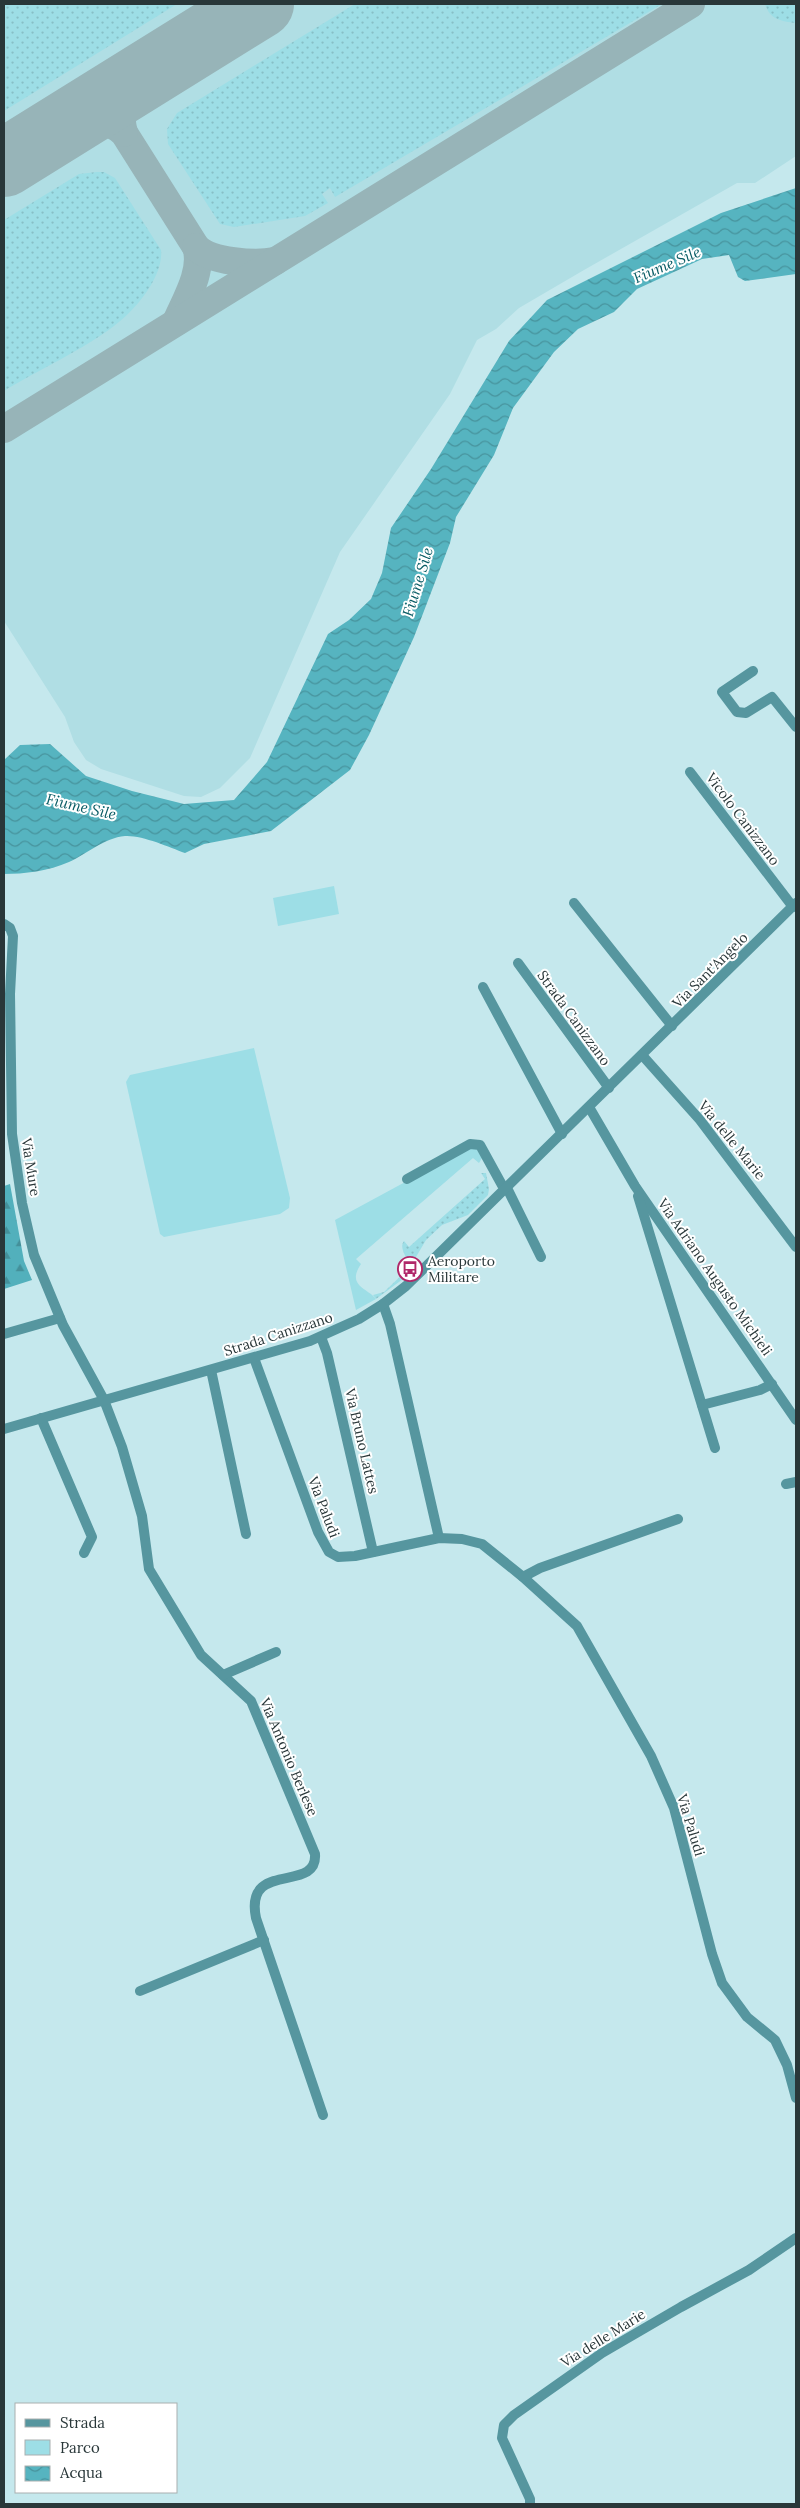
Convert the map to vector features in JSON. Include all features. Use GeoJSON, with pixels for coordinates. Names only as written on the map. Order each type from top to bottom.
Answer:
{"type":"FeatureCollection","features":[{"type":"Feature","properties":{"kind":"street"},"geometry":{"type":"LineString","coordinates":[[753,671],[722,692],[736,712],[746,713],[772,697],[796,728]]}},
{"type":"Feature","properties":{"kind":"street","name":"Vicolo Canizzano"},"geometry":{"type":"LineString","coordinates":[[690,772],[794,905]]}},
{"type":"Feature","properties":{"kind":"street"},"geometry":{"type":"LineString","coordinates":[[574,903],[672,1026]]}},
{"type":"Feature","properties":{"kind":"street","name":"Via Sant'Angelo"},"geometry":{"type":"LineString","coordinates":[[642,1055],[794,905]]}},
{"type":"Feature","properties":{"kind":"street","name":"Via Mure"},"geometry":{"type":"LineString","coordinates":[[4,924],[10,928],[13,936],[8,1076],[12,1134],[26,1222],[37,1263],[60,1318],[104,1400]]}},
{"type":"Feature","properties":{"kind":"street","name":"Strada Canizzano"},"geometry":{"type":"LineString","coordinates":[[518,963],[608,1088]]}},
{"type":"Feature","properties":{"kind":"street"},"geometry":{"type":"LineString","coordinates":[[483,986],[562,1134]]}},
{"type":"Feature","properties":{"kind":"street","name":"Strada Canizzano"},"geometry":{"type":"LineString","coordinates":[[4,1429],[254,1358],[321,1337],[347,1326],[384,1304],[412,1280],[642,1055]]}},
{"type":"Feature","properties":{"kind":"street","name":"Via delle Marie"},"geometry":{"type":"LineString","coordinates":[[642,1055],[700,1120],[796,1247]]}},
{"type":"Feature","properties":{"kind":"street","name":"Via Adriano Augusto Michieli"},"geometry":{"type":"LineString","coordinates":[[589,1107],[635,1186],[796,1420]]}},
{"type":"Feature","properties":{"kind":"street"},"geometry":{"type":"LineString","coordinates":[[407,1179],[470,1144],[477,1143],[482,1147],[502,1185],[507,1188],[541,1257]]}},
{"type":"Feature","properties":{"kind":"street","name":"Via Adriano Augusto Michieli"},"geometry":{"type":"LineString","coordinates":[[635,1186],[715,1448]]}},
{"type":"Feature","properties":{"kind":"street"},"geometry":{"type":"LineString","coordinates":[[384,1304],[439,1538]]}},
{"type":"Feature","properties":{"kind":"street"},"geometry":{"type":"LineString","coordinates":[[4,1334],[60,1318]]}},
{"type":"Feature","properties":{"kind":"street","name":"Via Bruno Lattes"},"geometry":{"type":"LineString","coordinates":[[321,1337],[327,1353],[373,1552]]}},
{"type":"Feature","properties":{"kind":"street","name":"Via Paludi"},"geometry":{"type":"LineString","coordinates":[[254,1358],[325,1547],[338,1557],[373,1552],[439,1538],[462,1539],[482,1544],[523,1577],[577,1626],[651,1756],[674,1808],[712,1954],[722,1983],[747,2017],[775,2040],[787,2065],[796,2098]]}},
{"type":"Feature","properties":{"kind":"street"},"geometry":{"type":"LineString","coordinates":[[211,1370],[246,1534]]}},
{"type":"Feature","properties":{"kind":"street"},"geometry":{"type":"LineString","coordinates":[[702,1405],[760,1390],[772,1384]]}},
{"type":"Feature","properties":{"kind":"street","name":"Via Antonio Berlese"},"geometry":{"type":"LineString","coordinates":[[104,1400],[122,1448],[142,1516],[149,1569],[201,1655],[246,1695],[254,1708],[315,1854],[314,1864],[306,1872],[264,1884],[257,1892],[254,1909],[323,2115]]}},
{"type":"Feature","properties":{"kind":"street"},"geometry":{"type":"LineString","coordinates":[[41,1418],[92,1537],[84,1553]]}},
{"type":"Feature","properties":{"kind":"street"},"geometry":{"type":"LineString","coordinates":[[523,1577],[540,1568],[678,1519]]}},
{"type":"Feature","properties":{"kind":"street"},"geometry":{"type":"LineString","coordinates":[[223,1675],[276,1652]]}},
{"type":"Feature","properties":{"kind":"street"},"geometry":{"type":"LineString","coordinates":[[140,1991],[264,1940]]}},
{"type":"Feature","properties":{"kind":"street","name":"Via delle Marie"},"geometry":{"type":"LineString","coordinates":[[530,2504],[530,2498],[502,2438],[504,2425],[509,2420],[602,2353],[681,2306],[749,2270],[796,2238]]}},
{"type":"Feature","properties":{"kind":"shaded area"},"geometry":{"type":"Polygon","coordinates":[[[4,4],[796,4],[796,156],[755,183],[737,183],[584,270],[519,308],[496,329],[477,340],[450,394],[340,552],[250,758],[220,788],[201,797],[184,796],[101,769],[86,760],[74,742],[65,717],[4,621],[4,4]]]}},
{"type":"Feature","properties":{"kind":"green space"},"geometry":{"type":"Polygon","coordinates":[[[4,4],[177,4],[4,111],[4,4]]]}},
{"type":"Feature","properties":{"kind":"green space"},"geometry":{"type":"Polygon","coordinates":[[[355,4],[662,4],[335,197],[330,188],[322,194],[328,203],[305,216],[234,227],[220,224],[168,144],[167,129],[177,113],[355,4]]]}},
{"type":"Feature","properties":{"kind":"green space"},"geometry":{"type":"Polygon","coordinates":[[[765,4],[796,4],[796,23],[773,17],[765,4]]]}},
{"type":"Feature","properties":{"kind":"green space"},"geometry":{"type":"Polygon","coordinates":[[[104,172],[115,178],[161,250],[158,271],[139,302],[114,326],[89,343],[4,391],[4,220],[79,174],[104,172]]]}},
{"type":"Feature","properties":{"kind":"green space"},"geometry":{"type":"Polygon","coordinates":[[[334,886],[339,914],[278,926],[273,898],[334,886]]]}},
{"type":"Feature","properties":{"kind":"green space"},"geometry":{"type":"Polygon","coordinates":[[[254,1048],[290,1198],[289,1208],[280,1214],[164,1237],[160,1234],[126,1082],[130,1075],[254,1048]]]}},
{"type":"Feature","properties":{"kind":"green space"},"geometry":{"type":"Polygon","coordinates":[[[468,1148],[476,1148],[482,1158],[479,1163],[473,1158],[356,1259],[361,1264],[357,1271],[357,1282],[376,1299],[356,1310],[335,1220],[468,1148]]]}},
{"type":"Feature","properties":{"kind":"green space"},"geometry":{"type":"Polygon","coordinates":[[[481,1173],[486,1173],[489,1189],[488,1195],[468,1215],[442,1225],[426,1240],[403,1279],[376,1299],[373,1295],[384,1292],[409,1268],[402,1247],[404,1241],[409,1247],[485,1179],[481,1173]]]}},
{"type":"Feature","properties":{"kind":"green space"},"geometry":{"type":"Polygon","coordinates":[[[10,1184],[24,1261],[32,1280],[4,1289],[4,1186],[10,1184]]]}},
{"type":"Feature","properties":{"kind":"water","name":"Fiume Sile"},"geometry":{"type":"Polygon","coordinates":[[[796,188],[796,274],[745,281],[738,277],[729,255],[702,259],[637,289],[614,312],[578,329],[554,352],[513,408],[494,455],[456,517],[450,543],[414,637],[369,735],[350,770],[271,831],[204,844],[185,853],[147,839],[132,836],[117,837],[76,859],[53,868],[28,873],[4,874],[4,760],[20,745],[50,744],[86,776],[132,791],[184,804],[234,800],[267,762],[328,634],[349,620],[371,599],[382,573],[391,528],[431,469],[509,341],[547,300],[721,213],[796,188]]]}},
{"type":"Feature","properties":{"kind":"taxiway"},"geometry":{"type":"LineString","coordinates":[[4,429],[691,4]]}},
{"type":"Feature","properties":{"kind":"taxiway"},"geometry":{"type":"LineString","coordinates":[[124,133],[122,108],[130,84]]}},
{"type":"Feature","properties":{"kind":"taxiway"},"geometry":{"type":"LineString","coordinates":[[74,119],[107,122],[124,133],[196,247],[198,256],[196,275],[176,322]]}},
{"type":"Feature","properties":{"kind":"taxiway"},"geometry":{"type":"LineString","coordinates":[[196,247],[203,252],[222,259],[257,263],[275,261]]}},
{"type":"Feature","properties":{"kind":"runway"},"geometry":{"type":"LineString","coordinates":[[4,163],[260,4]]}},
{"type":"Feature","properties":{"kind":"place","name":"Aeroporto Militare"},"geometry":{"type":"Point","coordinates":[410,1269]}}]}
